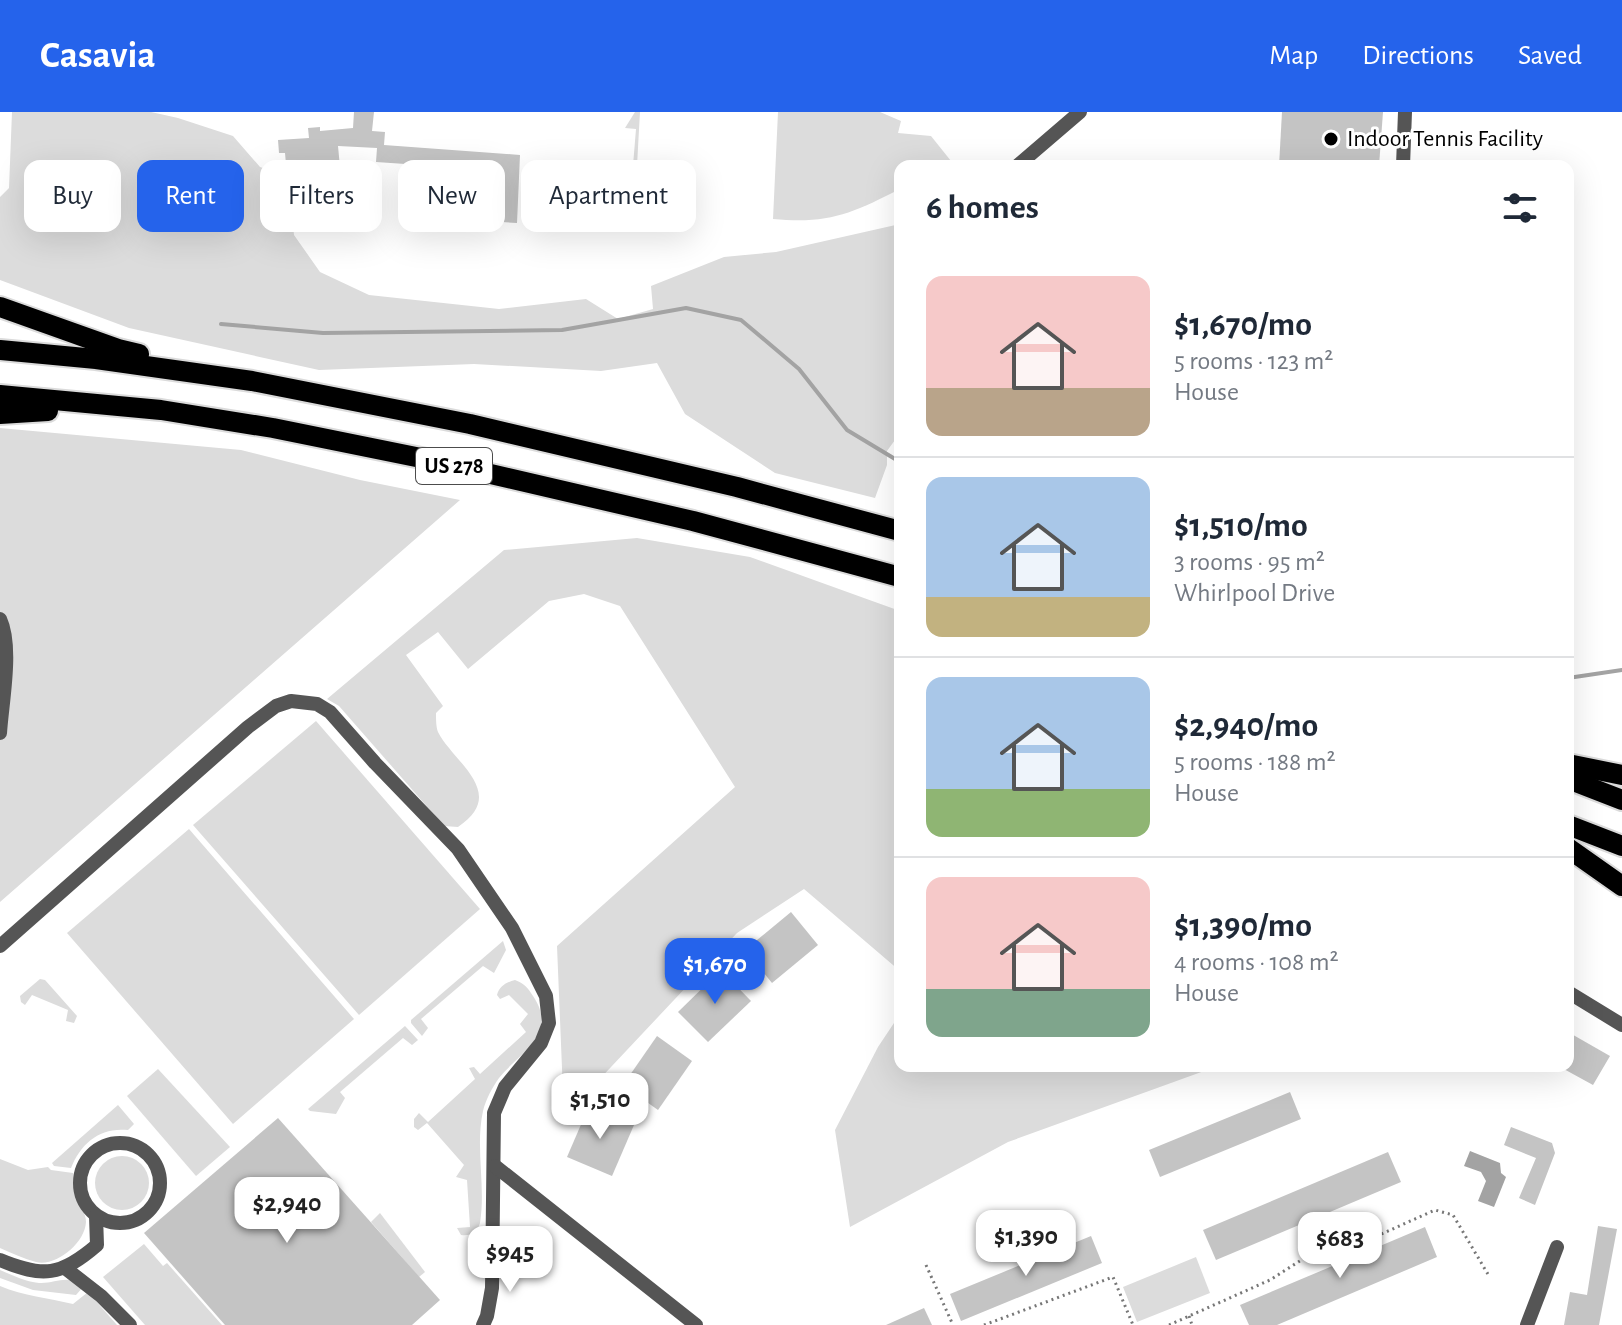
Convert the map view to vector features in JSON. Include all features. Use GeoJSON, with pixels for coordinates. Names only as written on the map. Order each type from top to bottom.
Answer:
{"type":"FeatureCollection","features":[{"type":"Feature","properties":{"kind":"highway"},"geometry":{"type":"LineString","coordinates":[[0,307],[118,349],[252,381]]}},
{"type":"Feature","properties":{"kind":"highway","name":"US 278"},"geometry":{"type":"LineString","coordinates":[[0,350],[96,359],[252,381],[485,428],[737,487],[894,529]]}},
{"type":"Feature","properties":{"kind":"highway","name":"US 278"},"geometry":{"type":"LineString","coordinates":[[0,395],[161,410],[273,428],[426,459],[693,521],[894,575]]}},
{"type":"Feature","properties":{"kind":"highway"},"geometry":{"type":"LineString","coordinates":[[0,414],[161,410]]}},
{"type":"Feature","properties":{"kind":"highway"},"geometry":{"type":"LineString","coordinates":[[1574,765],[1622,775]]}},
{"type":"Feature","properties":{"kind":"highway"},"geometry":{"type":"LineString","coordinates":[[1574,781],[1622,800]]}},
{"type":"Feature","properties":{"kind":"highway"},"geometry":{"type":"LineString","coordinates":[[1574,827],[1622,846]]}},
{"type":"Feature","properties":{"kind":"highway"},"geometry":{"type":"LineString","coordinates":[[1574,852],[1622,886]]}},
{"type":"Feature","properties":{"kind":"street"},"geometry":{"type":"LineString","coordinates":[[1022,160],[1080,112]]}},
{"type":"Feature","properties":{"kind":"street"},"geometry":{"type":"LineString","coordinates":[[1403,160],[1405,112]]}},
{"type":"Feature","properties":{"kind":"street"},"geometry":{"type":"LineString","coordinates":[[0,619],[6,645],[0,733]]}},
{"type":"Feature","properties":{"kind":"street"},"geometry":{"type":"LineString","coordinates":[[0,946],[248,727],[276,706],[291,701],[317,704],[330,712],[458,849],[512,928],[546,996],[549,1023],[541,1043],[505,1087],[494,1113],[492,1288],[483,1325]]}},
{"type":"Feature","properties":{"kind":"street"},"geometry":{"type":"LineString","coordinates":[[1574,996],[1622,1025]]}},
{"type":"Feature","properties":{"kind":"street"},"geometry":{"type":"LineString","coordinates":[[0,1260],[28,1271],[48,1272],[65,1268],[125,1223],[146,1215],[160,1192],[161,1179],[157,1166],[139,1147],[112,1143],[89,1156],[79,1181],[81,1194],[96,1216],[108,1222],[125,1223]]}},
{"type":"Feature","properties":{"kind":"street"},"geometry":{"type":"LineString","coordinates":[[495,1166],[696,1325]]}},
{"type":"Feature","properties":{"kind":"street"},"geometry":{"type":"LineString","coordinates":[[96,1216],[97,1245]]}},
{"type":"Feature","properties":{"kind":"street"},"geometry":{"type":"LineString","coordinates":[[1527,1325],[1557,1247]]}},
{"type":"Feature","properties":{"kind":"street"},"geometry":{"type":"LineString","coordinates":[[65,1268],[101,1296],[130,1325]]}},
{"type":"Feature","properties":{"kind":"path"},"geometry":{"type":"LineString","coordinates":[[1169,1325],[1270,1280],[1320,1248],[1343,1240],[1368,1240],[1435,1210],[1453,1215],[1489,1276]]}},
{"type":"Feature","properties":{"kind":"path"},"geometry":{"type":"LineString","coordinates":[[926,1265],[953,1325]]}},
{"type":"Feature","properties":{"kind":"path"},"geometry":{"type":"LineString","coordinates":[[984,1325],[1113,1277],[1133,1325]]}},
{"type":"Feature","properties":{"kind":"path"},"geometry":{"type":"LineString","coordinates":[[1189,1316],[1192,1325]]}},
{"type":"Feature","properties":{"kind":"shaded area"},"geometry":{"type":"Polygon","coordinates":[[[12,112],[151,112],[233,136],[260,167],[260,232],[294,232],[320,272],[369,295],[499,309],[586,299],[618,319],[653,309],[651,286],[724,257],[776,252],[894,225],[894,441],[887,451],[887,465],[875,498],[775,473],[685,414],[657,363],[601,371],[474,364],[319,370],[129,328],[0,280],[0,197],[9,188],[12,112]]]}},
{"type":"Feature","properties":{"kind":"shaded area"},"geometry":{"type":"Polygon","coordinates":[[[635,112],[640,112],[637,160],[633,160],[636,129],[625,128],[635,112]]]}},
{"type":"Feature","properties":{"kind":"shaded area"},"geometry":{"type":"Polygon","coordinates":[[[778,112],[880,112],[901,121],[898,133],[931,136],[950,160],[894,160],[894,192],[839,215],[810,220],[773,219],[778,112]]]}},
{"type":"Feature","properties":{"kind":"shaded area"},"geometry":{"type":"Polygon","coordinates":[[[0,428],[241,450],[360,480],[460,500],[0,902],[0,428]]]}},
{"type":"Feature","properties":{"kind":"shaded area"},"geometry":{"type":"Polygon","coordinates":[[[637,538],[750,557],[894,609],[894,966],[804,889],[737,933],[564,1117],[557,946],[735,787],[620,606],[584,594],[549,601],[468,669],[438,632],[406,655],[443,706],[436,713],[438,732],[473,778],[478,790],[478,802],[472,814],[458,827],[444,826],[339,706],[327,699],[504,550],[637,538]]]}},
{"type":"Feature","properties":{"kind":"shaded area"},"geometry":{"type":"Polygon","coordinates":[[[316,721],[480,909],[359,1015],[193,825],[316,721]]]}},
{"type":"Feature","properties":{"kind":"shaded area"},"geometry":{"type":"Polygon","coordinates":[[[189,829],[354,1019],[233,1124],[67,933],[189,829]]]}},
{"type":"Feature","properties":{"kind":"shaded area"},"geometry":{"type":"Polygon","coordinates":[[[503,941],[506,950],[494,973],[483,966],[421,1019],[428,1028],[422,1036],[411,1020],[503,941]]]}},
{"type":"Feature","properties":{"kind":"shaded area"},"geometry":{"type":"Polygon","coordinates":[[[40,979],[45,980],[77,1016],[74,1023],[66,1021],[68,1010],[32,995],[25,1005],[21,1002],[20,996],[40,979]]]}},
{"type":"Feature","properties":{"kind":"shaded area"},"geometry":{"type":"Polygon","coordinates":[[[515,980],[531,993],[540,1009],[539,1032],[499,1078],[486,1102],[480,1139],[480,1223],[473,1233],[461,1235],[457,1228],[470,1227],[467,1180],[456,1177],[464,1165],[427,1123],[418,1130],[414,1127],[414,1119],[419,1113],[428,1122],[475,1079],[469,1068],[474,1067],[480,1074],[526,1032],[520,1024],[528,1014],[509,995],[500,999],[497,995],[504,985],[515,980]]]}},
{"type":"Feature","properties":{"kind":"shaded area"},"geometry":{"type":"Polygon","coordinates":[[[894,1023],[894,1072],[1201,1072],[1008,1142],[850,1227],[835,1130],[878,1047],[894,1023]]]}},
{"type":"Feature","properties":{"kind":"shaded area"},"geometry":{"type":"Polygon","coordinates":[[[405,1026],[418,1040],[412,1045],[403,1038],[340,1092],[345,1098],[336,1114],[308,1109],[405,1026]]]}},
{"type":"Feature","properties":{"kind":"shaded area"},"geometry":{"type":"Polygon","coordinates":[[[158,1069],[230,1147],[196,1176],[127,1096],[158,1069]]]}},
{"type":"Feature","properties":{"kind":"shaded area"},"geometry":{"type":"Polygon","coordinates":[[[118,1105],[134,1124],[128,1130],[109,1131],[93,1138],[80,1151],[71,1168],[54,1166],[52,1163],[118,1105]]]}},
{"type":"Feature","properties":{"kind":"shaded area"},"geometry":{"type":"Polygon","coordinates":[[[1470,1151],[1500,1163],[1501,1173],[1506,1177],[1494,1207],[1478,1201],[1486,1181],[1481,1172],[1464,1166],[1470,1151]]]}},
{"type":"Feature","properties":{"kind":"shaded area"},"geometry":{"type":"Polygon","coordinates":[[[122,1156],[141,1164],[149,1183],[141,1202],[122,1210],[103,1202],[95,1183],[103,1164],[122,1156]]]}},
{"type":"Feature","properties":{"kind":"shaded area"},"geometry":{"type":"Polygon","coordinates":[[[0,1159],[28,1170],[48,1167],[73,1173],[76,1196],[86,1222],[81,1238],[68,1252],[44,1263],[0,1248],[0,1159]]]}},
{"type":"Feature","properties":{"kind":"shaded area"},"geometry":{"type":"Polygon","coordinates":[[[380,1213],[425,1272],[419,1277],[371,1222],[380,1213]]]}},
{"type":"Feature","properties":{"kind":"shaded area"},"geometry":{"type":"Polygon","coordinates":[[[144,1244],[163,1266],[167,1263],[222,1325],[145,1325],[103,1277],[144,1244]]]}},
{"type":"Feature","properties":{"kind":"shaded area"},"geometry":{"type":"Polygon","coordinates":[[[1196,1257],[1210,1293],[1137,1322],[1123,1287],[1196,1257]]]}},
{"type":"Feature","properties":{"kind":"shaded area"},"geometry":{"type":"Polygon","coordinates":[[[0,1270],[34,1282],[67,1280],[83,1287],[76,1295],[33,1290],[0,1278],[0,1270]]]}},
{"type":"Feature","properties":{"kind":"shaded area"},"geometry":{"type":"Polygon","coordinates":[[[0,1286],[73,1304],[88,1292],[117,1325],[0,1325],[0,1286]]]}},
{"type":"Feature","properties":{"kind":"building"},"geometry":{"type":"Polygon","coordinates":[[[354,112],[374,112],[372,131],[385,132],[384,145],[520,155],[517,223],[505,222],[505,160],[382,162],[376,160],[377,148],[338,146],[339,160],[286,160],[285,153],[279,153],[278,140],[309,138],[308,128],[320,127],[320,131],[353,128],[354,112]]]}},
{"type":"Feature","properties":{"kind":"building","name":"Indoor Tennis Facility"},"geometry":{"type":"Polygon","coordinates":[[[1282,112],[1383,112],[1379,160],[1279,160],[1282,112]]]}},
{"type":"Feature","properties":{"kind":"building"},"geometry":{"type":"Polygon","coordinates":[[[791,912],[818,945],[772,983],[745,950],[791,912]]]}},
{"type":"Feature","properties":{"kind":"building"},"geometry":{"type":"Polygon","coordinates":[[[721,970],[751,1001],[708,1042],[678,1012],[721,970]]]}},
{"type":"Feature","properties":{"kind":"building"},"geometry":{"type":"Polygon","coordinates":[[[1574,1035],[1610,1056],[1593,1085],[1569,1072],[1574,1072],[1574,1035]]]}},
{"type":"Feature","properties":{"kind":"building"},"geometry":{"type":"Polygon","coordinates":[[[657,1036],[692,1061],[658,1110],[623,1085],[657,1036]]]}},
{"type":"Feature","properties":{"kind":"building"},"geometry":{"type":"Polygon","coordinates":[[[1290,1092],[1301,1119],[1160,1177],[1149,1150],[1290,1092]]]}},
{"type":"Feature","properties":{"kind":"building"},"geometry":{"type":"Polygon","coordinates":[[[589,1106],[634,1125],[612,1176],[567,1157],[589,1106]]]}},
{"type":"Feature","properties":{"kind":"building"},"geometry":{"type":"Polygon","coordinates":[[[278,1118],[440,1300],[412,1325],[225,1325],[144,1233],[278,1118]]]}},
{"type":"Feature","properties":{"kind":"building"},"geometry":{"type":"Polygon","coordinates":[[[1511,1127],[1552,1143],[1555,1153],[1535,1205],[1519,1198],[1536,1158],[1504,1145],[1511,1127]]]}},
{"type":"Feature","properties":{"kind":"building"},"geometry":{"type":"Polygon","coordinates":[[[1388,1152],[1401,1182],[1216,1260],[1203,1230],[1388,1152]]]}},
{"type":"Feature","properties":{"kind":"building"},"geometry":{"type":"Polygon","coordinates":[[[1598,1226],[1617,1229],[1599,1325],[1564,1325],[1570,1292],[1587,1295],[1598,1226]]]}},
{"type":"Feature","properties":{"kind":"building"},"geometry":{"type":"Polygon","coordinates":[[[1425,1227],[1437,1257],[1277,1325],[1249,1325],[1240,1305],[1425,1227]]]}},
{"type":"Feature","properties":{"kind":"building"},"geometry":{"type":"Polygon","coordinates":[[[1091,1236],[1102,1263],[961,1321],[950,1294],[1091,1236]]]}},
{"type":"Feature","properties":{"kind":"building"},"geometry":{"type":"Polygon","coordinates":[[[924,1308],[932,1325],[886,1325],[924,1308]]]}},
{"type":"Feature","properties":{"kind":"waterway"},"geometry":{"type":"LineString","coordinates":[[221,324],[323,333],[562,330],[686,308],[741,320],[799,369],[847,430],[894,458]]}},
{"type":"Feature","properties":{"kind":"waterway"},"geometry":{"type":"LineString","coordinates":[[1574,677],[1622,670]]}},
{"type":"Feature","properties":{"kind":"place","name":"Indoor Tennis Facility"},"geometry":{"type":"Point","coordinates":[1331,139]}}]}
